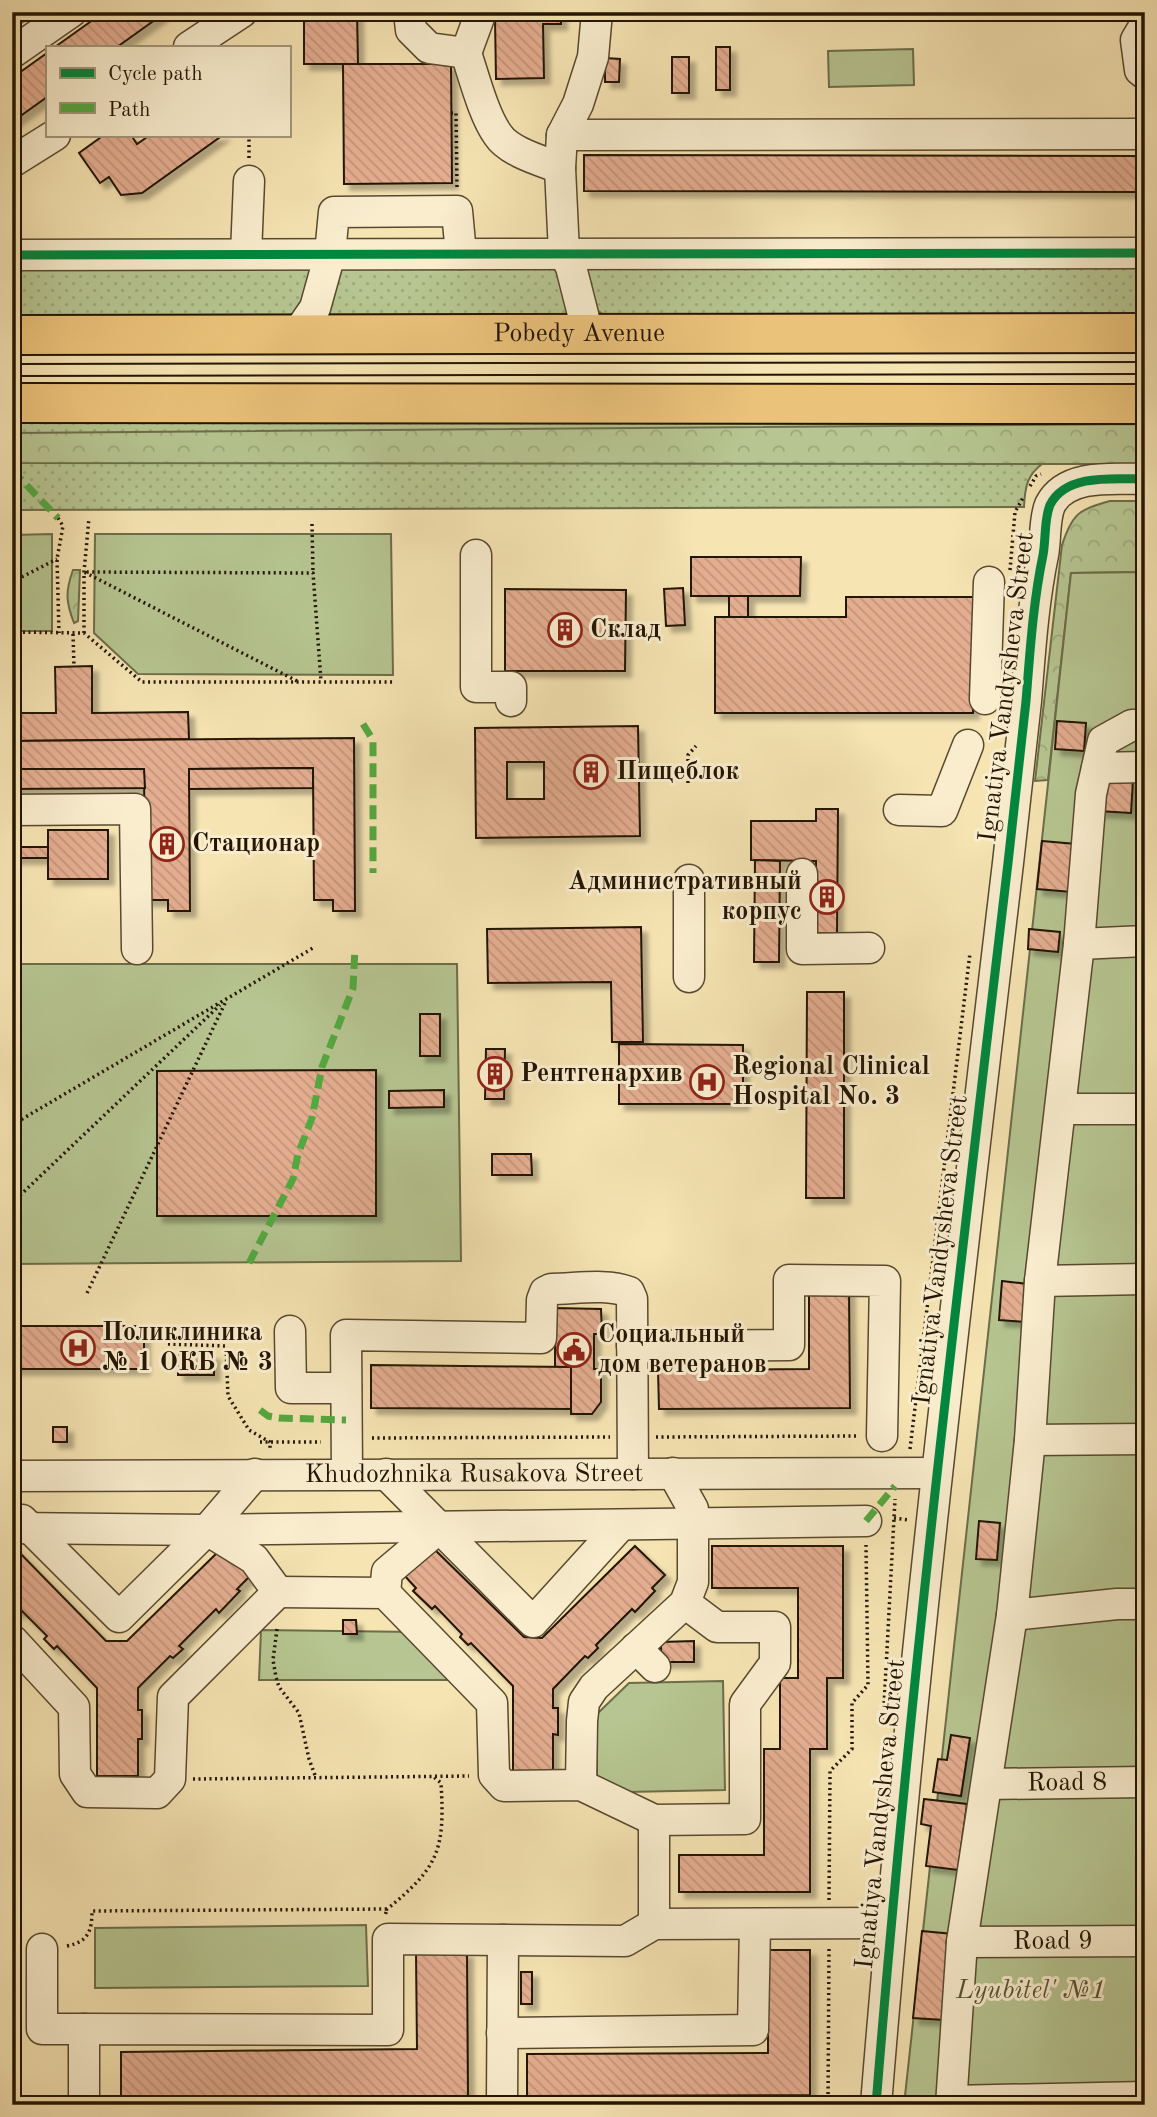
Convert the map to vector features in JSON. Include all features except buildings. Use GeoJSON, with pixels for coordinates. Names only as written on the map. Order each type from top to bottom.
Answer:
{"type":"FeatureCollection","features":[{"type":"Feature","properties":{"kind":"main road","name":"Pobedy Avenue"},"geometry":{"type":"LineString","coordinates":[[12,335],[1145,333]]}},
{"type":"Feature","properties":{"kind":"main road"},"geometry":{"type":"LineString","coordinates":[[12,403],[1145,404]]}},
{"type":"Feature","properties":{"kind":"street"},"geometry":{"type":"LineString","coordinates":[[12,53],[71,12]]}},
{"type":"Feature","properties":{"kind":"street"},"geometry":{"type":"LineString","coordinates":[[191,46],[242,12]]}},
{"type":"Feature","properties":{"kind":"street"},"geometry":{"type":"LineString","coordinates":[[409,12],[411,30],[429,48],[466,54]]}},
{"type":"Feature","properties":{"kind":"street"},"geometry":{"type":"LineString","coordinates":[[481,12],[466,54],[498,137],[527,156],[560,168]]}},
{"type":"Feature","properties":{"kind":"street"},"geometry":{"type":"LineString","coordinates":[[588,334],[571,267],[564,253],[560,168],[562,135],[578,104],[593,57],[597,12]]}},
{"type":"Feature","properties":{"kind":"street"},"geometry":{"type":"LineString","coordinates":[[1145,25],[1136,40],[1140,70],[1145,74]]}},
{"type":"Feature","properties":{"kind":"street"},"geometry":{"type":"LineString","coordinates":[[562,135],[1145,134]]}},
{"type":"Feature","properties":{"kind":"street"},"geometry":{"type":"LineString","coordinates":[[12,162],[53,136]]}},
{"type":"Feature","properties":{"kind":"street"},"geometry":{"type":"LineString","coordinates":[[246,254],[248,181]]}},
{"type":"Feature","properties":{"kind":"street"},"geometry":{"type":"LineString","coordinates":[[298,334],[315,308],[330,254],[334,212],[457,211],[461,254]]}},
{"type":"Feature","properties":{"kind":"street"},"geometry":{"type":"LineString","coordinates":[[12,255],[1145,253]]}},
{"type":"Feature","properties":{"kind":"street","name":"Ignatiya Vandysheva Street"},"geometry":{"type":"LineString","coordinates":[[876,2105],[890,1923],[936,1473],[1021,745],[1035,601],[1048,512],[1052,500],[1064,489],[1080,482],[1145,479]]}},
{"type":"Feature","properties":{"kind":"street"},"geometry":{"type":"LineString","coordinates":[[476,555],[476,687],[511,687],[511,701]]}},
{"type":"Feature","properties":{"kind":"street"},"geometry":{"type":"LineString","coordinates":[[985,699],[989,582]]}},
{"type":"Feature","properties":{"kind":"street"},"geometry":{"type":"LineString","coordinates":[[1145,725],[1132,725],[1100,754],[1091,794],[1079,944],[1040,1281],[1030,1440],[1012,1615],[962,1942],[951,2103],[1145,2097]]}},
{"type":"Feature","properties":{"kind":"street"},"geometry":{"type":"LineString","coordinates":[[899,810],[942,811],[968,745]]}},
{"type":"Feature","properties":{"kind":"street"},"geometry":{"type":"LineString","coordinates":[[1100,754],[1145,767]]}},
{"type":"Feature","properties":{"kind":"street"},"geometry":{"type":"LineString","coordinates":[[12,810],[135,808],[137,949]]}},
{"type":"Feature","properties":{"kind":"street"},"geometry":{"type":"LineString","coordinates":[[802,874],[802,949],[869,948]]}},
{"type":"Feature","properties":{"kind":"street"},"geometry":{"type":"LineString","coordinates":[[688,978],[689,880]]}},
{"type":"Feature","properties":{"kind":"street"},"geometry":{"type":"LineString","coordinates":[[1079,944],[1145,941]]}},
{"type":"Feature","properties":{"kind":"street"},"geometry":{"type":"LineString","coordinates":[[1061,1108],[1145,1109]]}},
{"type":"Feature","properties":{"kind":"street"},"geometry":{"type":"LineString","coordinates":[[1040,1281],[1145,1279]]}},
{"type":"Feature","properties":{"kind":"street"},"geometry":{"type":"LineString","coordinates":[[632,1346],[789,1345],[789,1280],[885,1281],[882,1436]]}},
{"type":"Feature","properties":{"kind":"street"},"geometry":{"type":"LineString","coordinates":[[347,1474],[359,1440],[346,1388],[346,1335],[541,1338],[542,1300],[545,1292],[551,1289],[620,1288],[629,1292],[632,1299],[633,1474]]}},
{"type":"Feature","properties":{"kind":"street"},"geometry":{"type":"LineString","coordinates":[[290,1331],[290,1388],[346,1388]]}},
{"type":"Feature","properties":{"kind":"street"},"geometry":{"type":"LineString","coordinates":[[1030,1440],[1145,1439]]}},
{"type":"Feature","properties":{"kind":"street"},"geometry":{"type":"LineString","coordinates":[[581,1785],[584,1702],[594,1687],[646,1658],[685,1603],[693,1582],[693,1509],[673,1473]]}},
{"type":"Feature","properties":{"kind":"street","name":"Khudozhnika Rusakova Street"},"geometry":{"type":"LineString","coordinates":[[12,1476],[936,1473]]}},
{"type":"Feature","properties":{"kind":"street"},"geometry":{"type":"LineString","coordinates":[[16,1527],[119,1617],[262,1474]]}},
{"type":"Feature","properties":{"kind":"street"},"geometry":{"type":"LineString","coordinates":[[386,1474],[533,1622],[621,1525]]}},
{"type":"Feature","properties":{"kind":"street"},"geometry":{"type":"LineString","coordinates":[[16,1527],[207,1530],[866,1521]]}},
{"type":"Feature","properties":{"kind":"street"},"geometry":{"type":"LineString","coordinates":[[439,1528],[387,1572],[385,1594],[492,1703],[494,1775],[504,1786],[581,1785],[654,1820],[745,1819],[745,1704],[775,1663],[775,1626],[717,1626],[685,1603]]}},
{"type":"Feature","properties":{"kind":"street"},"geometry":{"type":"LineString","coordinates":[[207,1530],[254,1559],[280,1606]]}},
{"type":"Feature","properties":{"kind":"street"},"geometry":{"type":"LineString","coordinates":[[12,1640],[75,1707],[75,1774],[87,1792],[157,1793],[170,1779],[173,1697],[280,1606],[385,1594]]}},
{"type":"Feature","properties":{"kind":"street"},"geometry":{"type":"LineString","coordinates":[[1012,1615],[1117,1604],[1145,1604]]}},
{"type":"Feature","properties":{"kind":"street","name":"Road 8"},"geometry":{"type":"LineString","coordinates":[[988,1784],[1145,1782]]}},
{"type":"Feature","properties":{"kind":"street"},"geometry":{"type":"LineString","coordinates":[[654,1820],[654,1924]]}},
{"type":"Feature","properties":{"kind":"street"},"geometry":{"type":"LineString","coordinates":[[42,1949],[42,2029],[388,2030],[386,1925],[503,1940],[625,1941],[654,1924],[890,1923]]}},
{"type":"Feature","properties":{"kind":"street"},"geometry":{"type":"LineString","coordinates":[[502,2033],[752,2031],[755,1924]]}},
{"type":"Feature","properties":{"kind":"street"},"geometry":{"type":"LineString","coordinates":[[502,2105],[503,1940]]}},
{"type":"Feature","properties":{"kind":"street","name":"Road 9"},"geometry":{"type":"LineString","coordinates":[[962,1942],[1145,1941]]}},
{"type":"Feature","properties":{"kind":"street"},"geometry":{"type":"LineString","coordinates":[[84,2029],[84,2105]]}},
{"type":"Feature","properties":{"kind":"path"},"geometry":{"type":"LineString","coordinates":[[452,113],[456,113],[457,191]]}},
{"type":"Feature","properties":{"kind":"path"},"geometry":{"type":"LineString","coordinates":[[84,633],[84,572],[89,517]]}},
{"type":"Feature","properties":{"kind":"path"},"geometry":{"type":"LineString","coordinates":[[58,518],[63,526],[57,559],[59,633]]}},
{"type":"Feature","properties":{"kind":"path"},"geometry":{"type":"LineString","coordinates":[[312,524],[321,681]]}},
{"type":"Feature","properties":{"kind":"path"},"geometry":{"type":"LineString","coordinates":[[12,582],[57,559]]}},
{"type":"Feature","properties":{"kind":"path"},"geometry":{"type":"LineString","coordinates":[[84,572],[313,573]]}},
{"type":"Feature","properties":{"kind":"path"},"geometry":{"type":"LineString","coordinates":[[84,572],[297,681]]}},
{"type":"Feature","properties":{"kind":"path"},"geometry":{"type":"LineString","coordinates":[[12,632],[84,633],[142,682],[394,682]]}},
{"type":"Feature","properties":{"kind":"path"},"geometry":{"type":"LineString","coordinates":[[73,633],[74,667]]}},
{"type":"Feature","properties":{"kind":"path"},"geometry":{"type":"LineString","coordinates":[[688,783],[688,755],[696,746]]}},
{"type":"Feature","properties":{"kind":"path"},"geometry":{"type":"LineString","coordinates":[[12,1125],[313,948]]}},
{"type":"Feature","properties":{"kind":"path"},"geometry":{"type":"LineString","coordinates":[[12,1203],[227,999]]}},
{"type":"Feature","properties":{"kind":"path"},"geometry":{"type":"LineString","coordinates":[[87,1293],[227,999]]}},
{"type":"Feature","properties":{"kind":"path"},"geometry":{"type":"LineString","coordinates":[[168,1344],[226,1346],[228,1396],[249,1430],[270,1442]]}},
{"type":"Feature","properties":{"kind":"path"},"geometry":{"type":"LineString","coordinates":[[260,1442],[882,1436],[911,1448]]}},
{"type":"Feature","properties":{"kind":"path"},"geometry":{"type":"LineString","coordinates":[[262,1474],[270,1442]]}},
{"type":"Feature","properties":{"kind":"path"},"geometry":{"type":"LineString","coordinates":[[828,2105],[830,1772],[852,1749],[852,1703],[868,1685],[866,1521]]}},
{"type":"Feature","properties":{"kind":"path"},"geometry":{"type":"LineString","coordinates":[[280,1606],[273,1660],[276,1676],[279,1687],[299,1713],[316,1778]]}},
{"type":"Feature","properties":{"kind":"path"},"geometry":{"type":"LineString","coordinates":[[170,1779],[494,1775]]}},
{"type":"Feature","properties":{"kind":"path"},"geometry":{"type":"LineString","coordinates":[[386,1925],[412,1888],[432,1866],[440,1846],[441,1783],[432,1776]]}},
{"type":"Feature","properties":{"kind":"path"},"geometry":{"type":"LineString","coordinates":[[42,1949],[78,1944],[90,1931],[92,1911],[387,1909],[386,1925]]}},
{"type":"Feature","properties":{"kind":"green space"},"geometry":{"type":"Polygon","coordinates":[[[913,49],[914,85],[829,87],[828,51],[913,49]]]}},
{"type":"Feature","properties":{"kind":"green space"},"geometry":{"type":"Polygon","coordinates":[[[1145,265],[1145,316],[607,317],[594,308],[578,266],[1145,265]]]}},
{"type":"Feature","properties":{"kind":"green space"},"geometry":{"type":"Polygon","coordinates":[[[318,266],[310,297],[302,308],[287,318],[12,318],[12,267],[318,266]]]}},
{"type":"Feature","properties":{"kind":"green space"},"geometry":{"type":"Polygon","coordinates":[[[565,266],[576,317],[319,318],[339,268],[565,266]]]}},
{"type":"Feature","properties":{"kind":"green space"},"geometry":{"type":"Polygon","coordinates":[[[1145,419],[1145,456],[1045,462],[1034,471],[1028,481],[1024,507],[12,510],[12,422],[1145,419]]]}},
{"type":"Feature","properties":{"kind":"green space"},"geometry":{"type":"Polygon","coordinates":[[[1145,424],[1145,464],[12,463],[12,433],[1145,424]]]}},
{"type":"Feature","properties":{"kind":"green space"},"geometry":{"type":"Polygon","coordinates":[[[1110,501],[1145,501],[1145,572],[1071,573],[1048,780],[1035,781],[1062,545],[1069,526],[1078,514],[1110,501]]]}},
{"type":"Feature","properties":{"kind":"green space"},"geometry":{"type":"Polygon","coordinates":[[[52,534],[52,631],[12,631],[12,535],[52,534]]]}},
{"type":"Feature","properties":{"kind":"green space"},"geometry":{"type":"Polygon","coordinates":[[[95,534],[391,534],[393,675],[138,674],[94,633],[95,534]]]}},
{"type":"Feature","properties":{"kind":"green space"},"geometry":{"type":"Polygon","coordinates":[[[73,570],[80,570],[78,621],[74,623],[68,597],[73,570]]]}},
{"type":"Feature","properties":{"kind":"green space","name":"Lyubitel' №1"},"geometry":{"type":"Polygon","coordinates":[[[1145,572],[1145,2105],[904,2105],[1071,573],[1145,572]]]}},
{"type":"Feature","properties":{"kind":"green space"},"geometry":{"type":"Polygon","coordinates":[[[12,964],[457,964],[461,1261],[12,1264],[12,964]]]}},
{"type":"Feature","properties":{"kind":"green space"},"geometry":{"type":"Polygon","coordinates":[[[261,1630],[416,1632],[460,1680],[259,1680],[261,1630]]]}},
{"type":"Feature","properties":{"kind":"green space"},"geometry":{"type":"Polygon","coordinates":[[[723,1681],[725,1790],[626,1792],[597,1780],[597,1714],[629,1683],[723,1681]]]}},
{"type":"Feature","properties":{"kind":"green space"},"geometry":{"type":"Polygon","coordinates":[[[366,1925],[368,1986],[95,1988],[95,1928],[366,1925]]]}},
{"type":"Feature","properties":{"kind":"tram line"},"geometry":{"type":"LineString","coordinates":[[12,364],[1145,362]]}},
{"type":"Feature","properties":{"kind":"tram line"},"geometry":{"type":"LineString","coordinates":[[12,376],[1145,374]]}},
{"type":"Feature","properties":{"kind":"marked path"},"geometry":{"type":"LineString","coordinates":[[12,26],[34,12]]}},
{"type":"Feature","properties":{"kind":"marked path"},"geometry":{"type":"LineString","coordinates":[[12,470],[58,518]]}},
{"type":"Feature","properties":{"kind":"marked path"},"geometry":{"type":"LineString","coordinates":[[363,724],[373,740],[373,873]]}},
{"type":"Feature","properties":{"kind":"marked path"},"geometry":{"type":"LineString","coordinates":[[249,1263],[293,1179],[298,1154],[312,1118],[322,1067],[353,988],[355,948]]}},
{"type":"Feature","properties":{"kind":"marked path"},"geometry":{"type":"LineString","coordinates":[[260,1410],[268,1416],[279,1418],[346,1420]]}},
{"type":"Feature","properties":{"kind":"marked path"},"geometry":{"type":"LineString","coordinates":[[866,1521],[895,1486]]}},
{"type":"Feature","properties":{"kind":"cycle path"},"geometry":{"type":"LineString","coordinates":[[12,255],[1145,253]]}},
{"type":"Feature","properties":{"kind":"cycle path"},"geometry":{"type":"LineString","coordinates":[[876,2105],[936,1484],[1008,863],[1034,609],[1047,517],[1050,505],[1067,487],[1092,480],[1145,479]]}},
{"type":"Feature","properties":{"kind":"place","name":"Склад"},"geometry":{"type":"Point","coordinates":[565,630]}},
{"type":"Feature","properties":{"kind":"place","name":"Пищеблок"},"geometry":{"type":"Point","coordinates":[591,772]}},
{"type":"Feature","properties":{"kind":"place","name":"Стационар"},"geometry":{"type":"Point","coordinates":[167,844]}},
{"type":"Feature","properties":{"kind":"place","name":"Административный корпус"},"geometry":{"type":"Point","coordinates":[827,897]}},
{"type":"Feature","properties":{"kind":"place","name":"Рентгенархив"},"geometry":{"type":"Point","coordinates":[495,1074]}},
{"type":"Feature","properties":{"kind":"place","name":"Regional Clinical Hospital No. 3"},"geometry":{"type":"Point","coordinates":[707,1082]}},
{"type":"Feature","properties":{"kind":"place","name":"Поликлиника № 1 ОКБ № 3"},"geometry":{"type":"Point","coordinates":[78,1348]}},
{"type":"Feature","properties":{"kind":"place","name":"Социальный дом ветеранов"},"geometry":{"type":"Point","coordinates":[574,1350]}}]}
